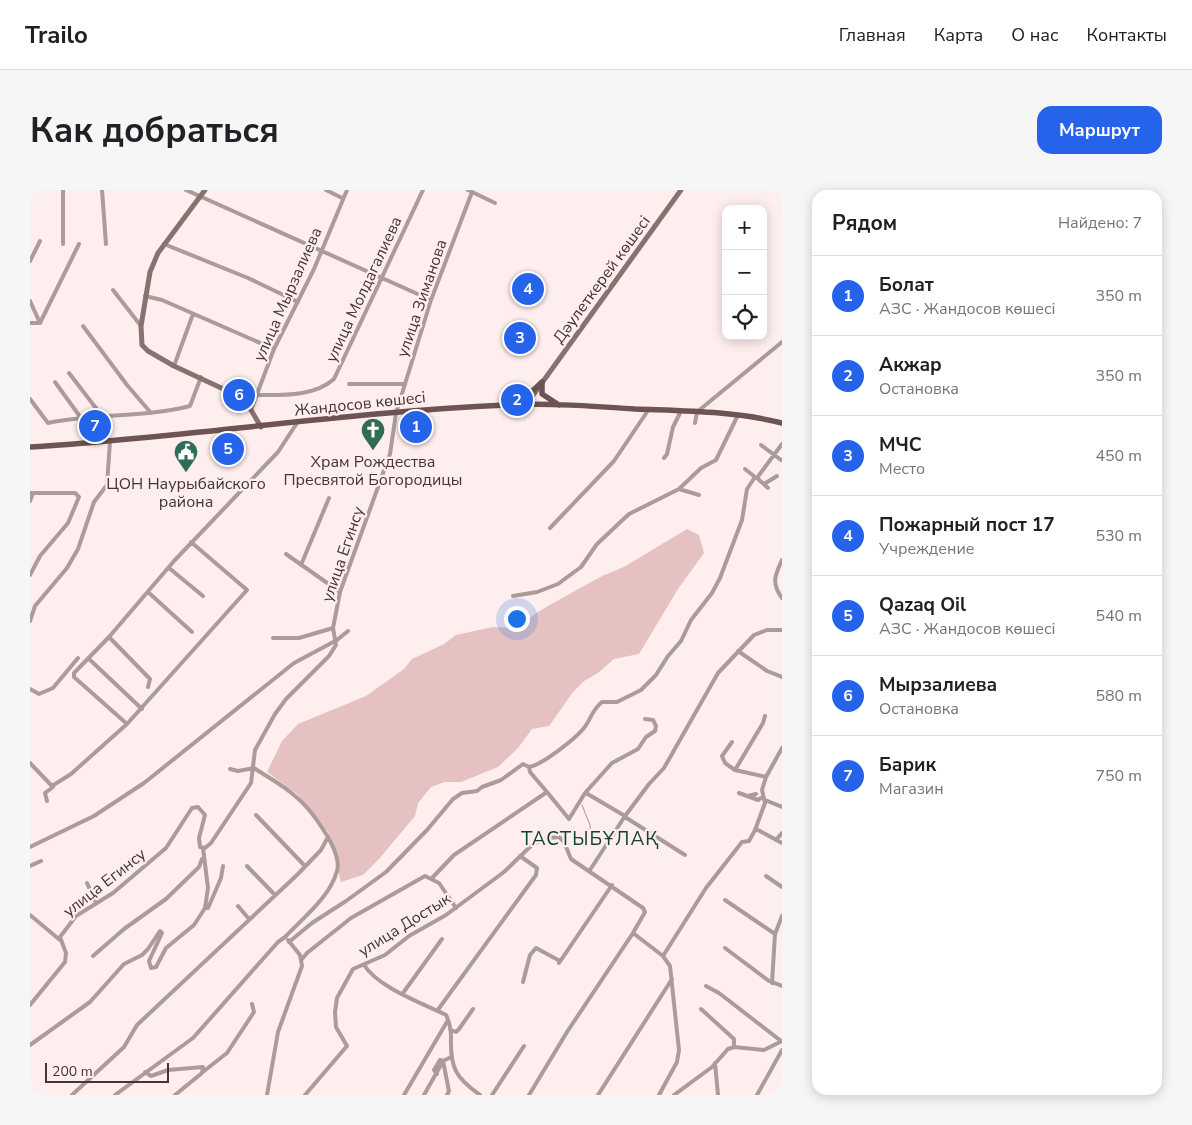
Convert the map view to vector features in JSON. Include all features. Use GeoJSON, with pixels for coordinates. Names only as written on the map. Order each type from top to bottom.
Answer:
{"type":"FeatureCollection","features":[{"type":"Feature","properties":{"kind":"main road"},"geometry":{"type":"LineString","coordinates":[[205,190],[164,244],[150,272],[141,326],[142,344],[148,351],[174,366],[201,376],[232,393],[251,410],[261,427]]}},
{"type":"Feature","properties":{"kind":"main road","name":"Дәулеткерей көшесі"},"geometry":{"type":"LineString","coordinates":[[526,405],[681,190]]}},
{"type":"Feature","properties":{"kind":"main road"},"geometry":{"type":"LineString","coordinates":[[507,405],[524,399],[542,382]]}},
{"type":"Feature","properties":{"kind":"main road"},"geometry":{"type":"LineString","coordinates":[[542,382],[541,390],[545,398],[561,405]]}},
{"type":"Feature","properties":{"kind":"main road","name":"Жандосов көшесі"},"geometry":{"type":"LineString","coordinates":[[30,447],[396,413],[507,405],[561,405],[697,412],[738,415],[782,423]]}},
{"type":"Feature","properties":{"kind":"street"},"geometry":{"type":"LineString","coordinates":[[63,190],[63,244]]}},
{"type":"Feature","properties":{"kind":"street"},"geometry":{"type":"LineString","coordinates":[[102,190],[106,244]]}},
{"type":"Feature","properties":{"kind":"street"},"geometry":{"type":"LineString","coordinates":[[186,190],[322,249],[382,279],[431,300]]}},
{"type":"Feature","properties":{"kind":"street"},"geometry":{"type":"LineString","coordinates":[[326,190],[342,198]]}},
{"type":"Feature","properties":{"kind":"street","name":"улица Мырзалиева"},"geometry":{"type":"LineString","coordinates":[[251,410],[274,349],[298,302],[347,190]]}},
{"type":"Feature","properties":{"kind":"street","name":"улица Молдагалиева"},"geometry":{"type":"LineString","coordinates":[[256,395],[303,393],[318,388],[334,379],[423,190]]}},
{"type":"Feature","properties":{"kind":"street"},"geometry":{"type":"LineString","coordinates":[[470,191],[495,203]]}},
{"type":"Feature","properties":{"kind":"street","name":"улица Зиманова"},"geometry":{"type":"LineString","coordinates":[[396,413],[431,300],[470,191]]}},
{"type":"Feature","properties":{"kind":"street"},"geometry":{"type":"LineString","coordinates":[[30,261],[40,241]]}},
{"type":"Feature","properties":{"kind":"street"},"geometry":{"type":"LineString","coordinates":[[40,323],[80,244]]}},
{"type":"Feature","properties":{"kind":"street"},"geometry":{"type":"LineString","coordinates":[[164,244],[248,278],[298,302]]}},
{"type":"Feature","properties":{"kind":"street"},"geometry":{"type":"LineString","coordinates":[[113,290],[141,326]]}},
{"type":"Feature","properties":{"kind":"street"},"geometry":{"type":"LineString","coordinates":[[145,296],[193,314],[274,349]]}},
{"type":"Feature","properties":{"kind":"street"},"geometry":{"type":"LineString","coordinates":[[30,301],[40,323]]}},
{"type":"Feature","properties":{"kind":"street"},"geometry":{"type":"LineString","coordinates":[[174,366],[193,314]]}},
{"type":"Feature","properties":{"kind":"street"},"geometry":{"type":"LineString","coordinates":[[30,323],[40,323]]}},
{"type":"Feature","properties":{"kind":"street"},"geometry":{"type":"LineString","coordinates":[[83,326],[151,413]]}},
{"type":"Feature","properties":{"kind":"street"},"geometry":{"type":"LineString","coordinates":[[695,424],[697,412],[782,342]]}},
{"type":"Feature","properties":{"kind":"street"},"geometry":{"type":"LineString","coordinates":[[69,373],[102,416]]}},
{"type":"Feature","properties":{"kind":"street"},"geometry":{"type":"LineString","coordinates":[[30,399],[48,423],[81,418],[151,413],[190,406],[201,376]]}},
{"type":"Feature","properties":{"kind":"street"},"geometry":{"type":"LineString","coordinates":[[55,382],[81,418]]}},
{"type":"Feature","properties":{"kind":"street"},"geometry":{"type":"LineString","coordinates":[[349,384],[405,384]]}},
{"type":"Feature","properties":{"kind":"street"},"geometry":{"type":"LineString","coordinates":[[550,528],[614,461],[649,409]]}},
{"type":"Feature","properties":{"kind":"street"},"geometry":{"type":"LineString","coordinates":[[664,458],[667,454],[673,427],[681,411]]}},
{"type":"Feature","properties":{"kind":"street","name":"улица Егинсу"},"geometry":{"type":"LineString","coordinates":[[336,640],[333,628],[340,592],[390,454],[396,413]]}},
{"type":"Feature","properties":{"kind":"street"},"geometry":{"type":"LineString","coordinates":[[513,596],[537,592],[558,584],[582,567],[597,544],[629,514],[678,489],[701,468],[719,457],[738,415]]}},
{"type":"Feature","properties":{"kind":"street"},"geometry":{"type":"LineString","coordinates":[[127,724],[74,677],[74,673],[109,637],[192,542],[278,452],[297,423]]}},
{"type":"Feature","properties":{"kind":"street"},"geometry":{"type":"LineString","coordinates":[[30,621],[35,606],[67,568],[78,549],[94,502],[107,485],[110,441]]}},
{"type":"Feature","properties":{"kind":"street"},"geometry":{"type":"LineString","coordinates":[[289,942],[312,923],[379,878],[423,834],[453,799],[462,793],[470,790],[477,791],[482,787],[501,780],[523,764],[529,767],[539,764],[579,733],[584,728],[593,709],[602,702],[617,702],[626,698],[641,690],[656,675],[668,656],[681,641],[691,620],[712,593],[720,578],[742,520],[747,489],[782,444]]}},
{"type":"Feature","properties":{"kind":"street"},"geometry":{"type":"LineString","coordinates":[[761,445],[781,460]]}},
{"type":"Feature","properties":{"kind":"street"},"geometry":{"type":"LineString","coordinates":[[745,469],[768,488]]}},
{"type":"Feature","properties":{"kind":"street"},"geometry":{"type":"LineString","coordinates":[[764,484],[778,476]]}},
{"type":"Feature","properties":{"kind":"street"},"geometry":{"type":"LineString","coordinates":[[678,489],[699,495]]}},
{"type":"Feature","properties":{"kind":"street"},"geometry":{"type":"LineString","coordinates":[[30,501],[31,493],[75,492],[79,497],[68,523],[40,556],[30,575]]}},
{"type":"Feature","properties":{"kind":"street"},"geometry":{"type":"LineString","coordinates":[[301,565],[329,498]]}},
{"type":"Feature","properties":{"kind":"street"},"geometry":{"type":"LineString","coordinates":[[47,801],[45,793],[71,774],[142,709],[247,590],[192,542]]}},
{"type":"Feature","properties":{"kind":"street"},"geometry":{"type":"LineString","coordinates":[[286,554],[340,592]]}},
{"type":"Feature","properties":{"kind":"street"},"geometry":{"type":"LineString","coordinates":[[782,560],[774,578],[776,590],[782,598]]}},
{"type":"Feature","properties":{"kind":"street"},"geometry":{"type":"LineString","coordinates":[[168,568],[203,596]]}},
{"type":"Feature","properties":{"kind":"street"},"geometry":{"type":"LineString","coordinates":[[148,592],[192,632]]}},
{"type":"Feature","properties":{"kind":"street"},"geometry":{"type":"LineString","coordinates":[[273,638],[299,638],[333,628]]}},
{"type":"Feature","properties":{"kind":"street"},"geometry":{"type":"LineString","coordinates":[[30,847],[94,816],[144,784],[294,663],[336,640],[348,630]]}},
{"type":"Feature","properties":{"kind":"street"},"geometry":{"type":"LineString","coordinates":[[529,1095],[567,1032],[633,933],[644,910],[590,870],[625,817],[649,784],[664,768],[718,672],[758,632],[782,630]]}},
{"type":"Feature","properties":{"kind":"street"},"geometry":{"type":"LineString","coordinates":[[109,637],[144,671],[150,679],[148,688]]}},
{"type":"Feature","properties":{"kind":"street"},"geometry":{"type":"LineString","coordinates":[[93,956],[124,929],[166,899],[199,868],[203,850],[215,838],[250,783],[256,750],[275,714],[286,699],[329,656],[336,640]]}},
{"type":"Feature","properties":{"kind":"street"},"geometry":{"type":"LineString","coordinates":[[738,651],[767,671],[782,677]]}},
{"type":"Feature","properties":{"kind":"street"},"geometry":{"type":"LineString","coordinates":[[30,689],[39,694],[48,692],[78,658]]}},
{"type":"Feature","properties":{"kind":"street"},"geometry":{"type":"LineString","coordinates":[[88,658],[142,709]]}},
{"type":"Feature","properties":{"kind":"street"},"geometry":{"type":"LineString","coordinates":[[735,770],[763,723],[765,716]]}},
{"type":"Feature","properties":{"kind":"street"},"geometry":{"type":"LineString","coordinates":[[529,767],[530,772],[569,819],[586,792],[612,763],[638,750],[646,737],[655,731],[654,720],[645,718]]}},
{"type":"Feature","properties":{"kind":"street"},"geometry":{"type":"LineString","coordinates":[[732,742],[722,756],[725,763],[735,770],[766,777]]}},
{"type":"Feature","properties":{"kind":"street"},"geometry":{"type":"LineString","coordinates":[[663,956],[712,880],[731,859],[742,842],[749,841],[756,829],[766,777],[781,754],[782,748]]}},
{"type":"Feature","properties":{"kind":"street"},"geometry":{"type":"LineString","coordinates":[[30,763],[52,787]]}},
{"type":"Feature","properties":{"kind":"street"},"geometry":{"type":"LineString","coordinates":[[115,1095],[193,1038],[278,942],[322,898],[337,871],[337,859],[328,837],[295,795],[254,768],[238,771],[230,769]]}},
{"type":"Feature","properties":{"kind":"street"},"geometry":{"type":"LineString","coordinates":[[432,878],[454,854],[547,792]]}},
{"type":"Feature","properties":{"kind":"street"},"geometry":{"type":"LineString","coordinates":[[586,792],[685,855]]}},
{"type":"Feature","properties":{"kind":"street"},"geometry":{"type":"LineString","coordinates":[[739,793],[758,800],[763,797]]}},
{"type":"Feature","properties":{"kind":"street"},"geometry":{"type":"LineString","coordinates":[[748,796],[756,794],[782,807]]}},
{"type":"Feature","properties":{"kind":"street","name":"улица Егинсу"},"geometry":{"type":"LineString","coordinates":[[30,1005],[65,962],[66,953],[60,940],[71,921],[113,893],[166,848],[189,811],[194,808],[202,809],[205,815],[199,838],[199,843],[203,850]]}},
{"type":"Feature","properties":{"kind":"street"},"geometry":{"type":"LineString","coordinates":[[256,815],[305,866]]}},
{"type":"Feature","properties":{"kind":"street"},"geometry":{"type":"LineString","coordinates":[[756,829],[782,843]]}},
{"type":"Feature","properties":{"kind":"street"},"geometry":{"type":"LineString","coordinates":[[776,840],[782,833]]}},
{"type":"Feature","properties":{"kind":"street"},"geometry":{"type":"LineString","coordinates":[[72,1095],[124,1047],[137,1025],[321,850],[328,837]]}},
{"type":"Feature","properties":{"kind":"street","name":"улица Достык"},"geometry":{"type":"LineString","coordinates":[[306,1095],[347,1046],[336,1027],[336,998],[353,969],[385,955],[410,936],[456,908],[504,872],[536,842],[559,838],[564,842],[571,859],[590,870]]}},
{"type":"Feature","properties":{"kind":"street"},"geometry":{"type":"LineString","coordinates":[[203,850],[208,888],[205,908]]}},
{"type":"Feature","properties":{"kind":"street"},"geometry":{"type":"LineString","coordinates":[[437,1011],[536,875],[537,868],[520,856]]}},
{"type":"Feature","properties":{"kind":"street"},"geometry":{"type":"LineString","coordinates":[[30,866],[41,861]]}},
{"type":"Feature","properties":{"kind":"street"},"geometry":{"type":"LineString","coordinates":[[30,1045],[90,1002],[124,964],[148,949],[161,931],[162,933],[150,961],[150,967],[156,967],[166,948],[194,925],[205,908],[208,908],[221,878],[223,866]]}},
{"type":"Feature","properties":{"kind":"street"},"geometry":{"type":"LineString","coordinates":[[247,866],[275,895]]}},
{"type":"Feature","properties":{"kind":"street"},"geometry":{"type":"LineString","coordinates":[[199,868],[204,868]]}},
{"type":"Feature","properties":{"kind":"street"},"geometry":{"type":"LineString","coordinates":[[301,957],[351,918],[425,876],[432,878],[440,884],[456,908]]}},
{"type":"Feature","properties":{"kind":"street"},"geometry":{"type":"LineString","coordinates":[[766,876],[782,888]]}},
{"type":"Feature","properties":{"kind":"street"},"geometry":{"type":"LineString","coordinates":[[87,883],[96,903]]}},
{"type":"Feature","properties":{"kind":"street"},"geometry":{"type":"LineString","coordinates":[[522,982],[530,955],[536,948],[560,962],[612,885]]}},
{"type":"Feature","properties":{"kind":"street"},"geometry":{"type":"LineString","coordinates":[[725,900],[775,934]]}},
{"type":"Feature","properties":{"kind":"street"},"geometry":{"type":"LineString","coordinates":[[238,906],[249,918]]}},
{"type":"Feature","properties":{"kind":"street"},"geometry":{"type":"LineString","coordinates":[[30,914],[60,940]]}},
{"type":"Feature","properties":{"kind":"street"},"geometry":{"type":"LineString","coordinates":[[772,983],[775,934],[782,916]]}},
{"type":"Feature","properties":{"kind":"street"},"geometry":{"type":"LineString","coordinates":[[633,933],[663,956],[670,966],[679,1042],[678,1057],[659,1095]]}},
{"type":"Feature","properties":{"kind":"street"},"geometry":{"type":"LineString","coordinates":[[267,1095],[278,1032],[300,973],[301,957],[285,937]]}},
{"type":"Feature","properties":{"kind":"street"},"geometry":{"type":"LineString","coordinates":[[403,993],[442,939]]}},
{"type":"Feature","properties":{"kind":"street"},"geometry":{"type":"LineString","coordinates":[[725,948],[772,983],[782,986]]}},
{"type":"Feature","properties":{"kind":"street"},"geometry":{"type":"LineString","coordinates":[[364,965],[370,973],[446,1016],[451,1030],[451,1058],[459,1079],[480,1095]]}},
{"type":"Feature","properties":{"kind":"street"},"geometry":{"type":"LineString","coordinates":[[598,1095],[672,979]]}},
{"type":"Feature","properties":{"kind":"street"},"geometry":{"type":"LineString","coordinates":[[674,1095],[715,1063],[724,1052],[734,1047],[764,1050],[782,1041],[719,993],[706,986]]}},
{"type":"Feature","properties":{"kind":"street"},"geometry":{"type":"LineString","coordinates":[[175,1095],[227,1053],[254,1012],[252,1004]]}},
{"type":"Feature","properties":{"kind":"street"},"geometry":{"type":"LineString","coordinates":[[451,1030],[456,1032],[473,1009]]}},
{"type":"Feature","properties":{"kind":"street"},"geometry":{"type":"LineString","coordinates":[[701,1009],[734,1040],[734,1047]]}},
{"type":"Feature","properties":{"kind":"street"},"geometry":{"type":"LineString","coordinates":[[404,1095],[448,1020]]}},
{"type":"Feature","properties":{"kind":"street"},"geometry":{"type":"LineString","coordinates":[[492,1095],[524,1046]]}},
{"type":"Feature","properties":{"kind":"street"},"geometry":{"type":"LineString","coordinates":[[757,1095],[782,1050]]}},
{"type":"Feature","properties":{"kind":"street"},"geometry":{"type":"LineString","coordinates":[[424,1095],[443,1061],[451,1058]]}},
{"type":"Feature","properties":{"kind":"street"},"geometry":{"type":"LineString","coordinates":[[443,1061],[449,1091],[447,1095]]}},
{"type":"Feature","properties":{"kind":"street"},"geometry":{"type":"LineString","coordinates":[[715,1063],[718,1095]]}},
{"type":"Feature","properties":{"kind":"street"},"geometry":{"type":"LineString","coordinates":[[202,1066],[204,1071]]}},
{"type":"Feature","properties":{"kind":"street"},"geometry":{"type":"LineString","coordinates":[[145,1072],[151,1076],[168,1070],[210,1066]]}},
{"type":"Feature","properties":{"kind":"shaded area"},"geometry":{"type":"Polygon","coordinates":[[[687,529],[699,535],[704,553],[678,589],[639,654],[614,659],[598,673],[584,681],[573,692],[549,726],[532,729],[518,748],[498,767],[461,782],[445,782],[431,787],[418,803],[415,816],[379,859],[363,875],[341,882],[328,832],[297,794],[267,772],[282,741],[298,724],[366,696],[404,669],[412,659],[444,644],[456,635],[493,627],[514,628],[546,607],[602,576],[624,567],[687,529]]]}},
{"type":"Feature","properties":{"kind":"waterway"},"geometry":{"type":"LineString","coordinates":[[582,805],[590,825],[591,840]]}},
{"type":"Feature","properties":{"kind":"place","name":"Пожарный пост 17"},"geometry":{"type":"Point","coordinates":[528,289]}},
{"type":"Feature","properties":{"kind":"place","name":"МЧС"},"geometry":{"type":"Point","coordinates":[520,338]}},
{"type":"Feature","properties":{"kind":"place","name":"Мырзалиева"},"geometry":{"type":"Point","coordinates":[239,395]}},
{"type":"Feature","properties":{"kind":"place","name":"Акжар"},"geometry":{"type":"Point","coordinates":[517,400]}},
{"type":"Feature","properties":{"kind":"place","name":"Барик"},"geometry":{"type":"Point","coordinates":[95,426]}},
{"type":"Feature","properties":{"kind":"place","name":"Болат"},"geometry":{"type":"Point","coordinates":[416,427]}},
{"type":"Feature","properties":{"kind":"place","name":"Qazaq Oil"},"geometry":{"type":"Point","coordinates":[228,449]}},
{"type":"Feature","properties":{"kind":"place","name":"Храм Рождества Пресвятой Богородицы"},"geometry":{"type":"Point","coordinates":[373,451]}},
{"type":"Feature","properties":{"kind":"place","name":"ЦОН Наурыбайского района"},"geometry":{"type":"Point","coordinates":[186,473]}},
{"type":"Feature","properties":{"kind":"district","name":"ТАСТЫБҰЛАҚ"},"geometry":{"type":"Point","coordinates":[590,838]}}]}
